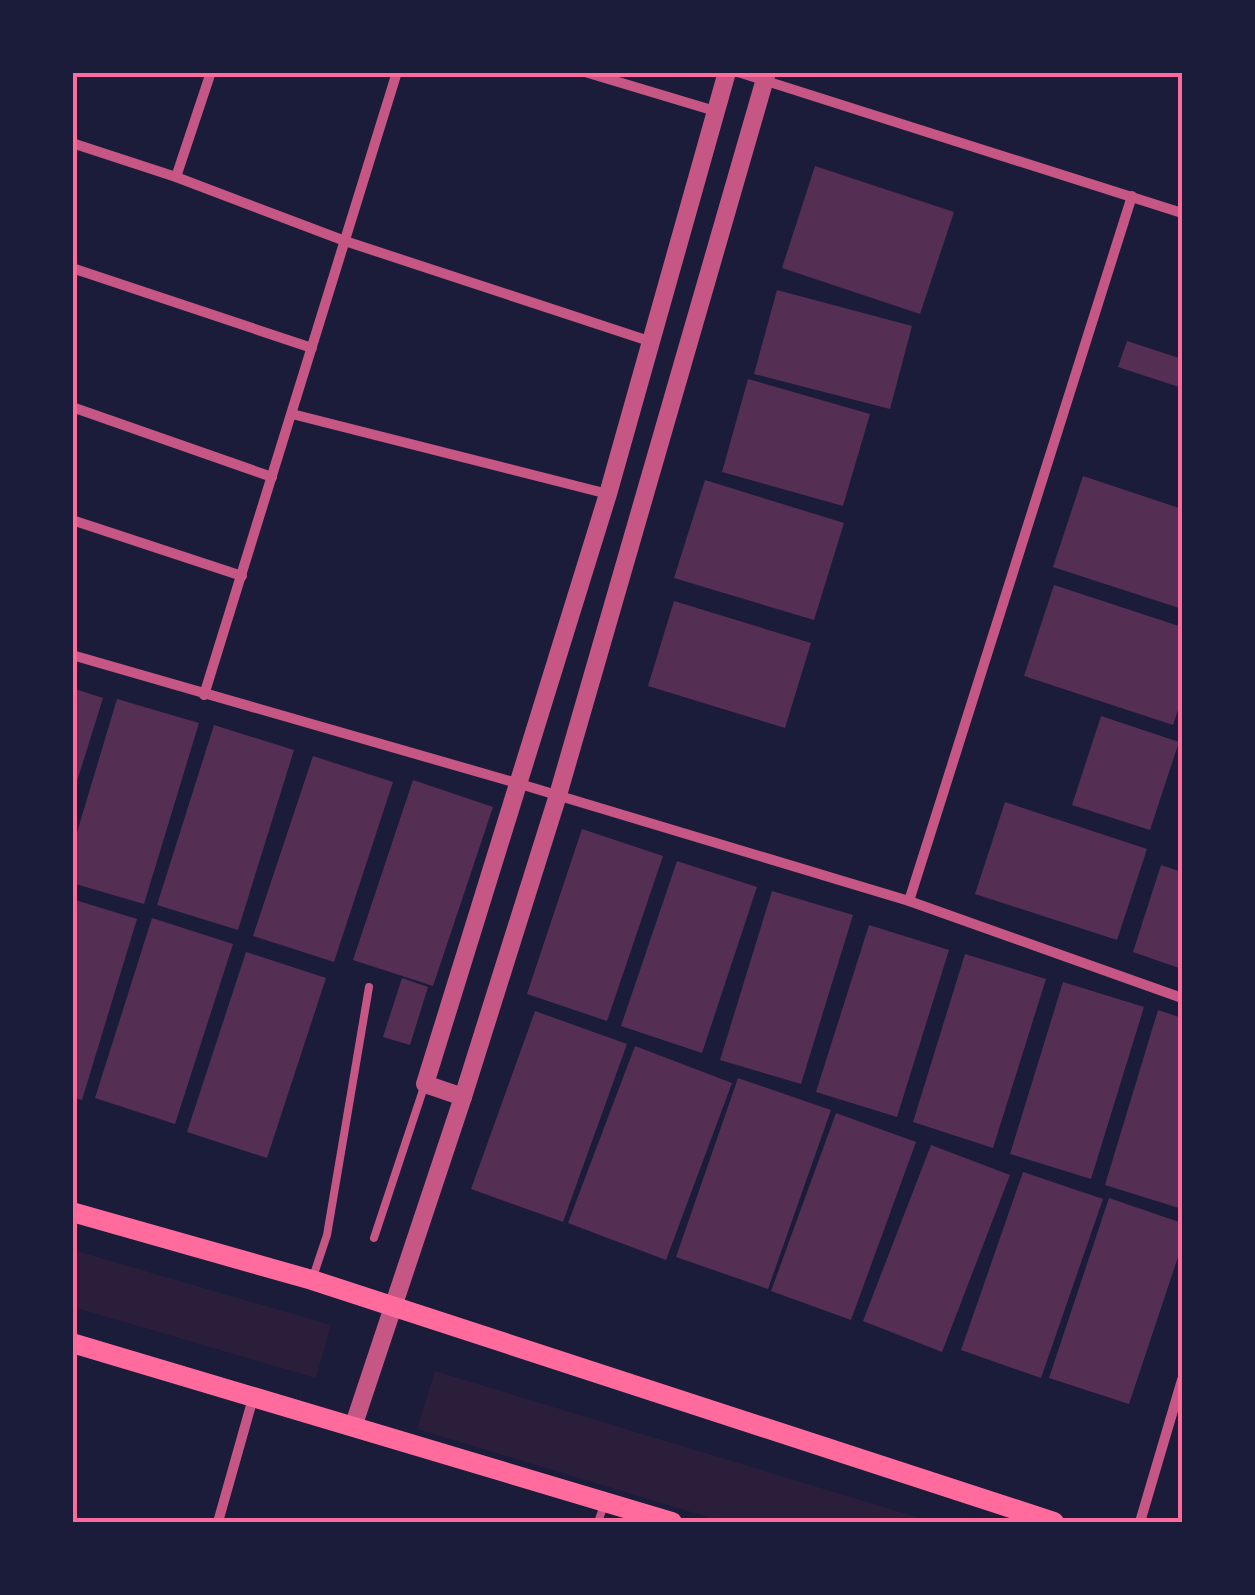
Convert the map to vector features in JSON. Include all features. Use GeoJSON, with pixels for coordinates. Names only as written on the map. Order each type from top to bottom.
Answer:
{"type":"FeatureCollection","features":[{"type":"Feature","properties":{"kind":"main road"},"geometry":{"type":"LineString","coordinates":[[72,1212],[312,1280],[1054,1522]]}},
{"type":"Feature","properties":{"kind":"main road"},"geometry":{"type":"LineString","coordinates":[[72,1343],[672,1522]]}},
{"type":"Feature","properties":{"kind":"street"},"geometry":{"type":"LineString","coordinates":[[176,177],[211,72]]}},
{"type":"Feature","properties":{"kind":"street"},"geometry":{"type":"LineString","coordinates":[[204,695],[398,72]]}},
{"type":"Feature","properties":{"kind":"street"},"geometry":{"type":"LineString","coordinates":[[584,72],[715,112]]}},
{"type":"Feature","properties":{"kind":"street"},"geometry":{"type":"LineString","coordinates":[[464,1097],[424,1084],[608,494],[727,72]]}},
{"type":"Feature","properties":{"kind":"street"},"geometry":{"type":"LineString","coordinates":[[738,72],[765,76],[1182,213]]}},
{"type":"Feature","properties":{"kind":"street"},"geometry":{"type":"LineString","coordinates":[[353,1427],[464,1097],[558,795],[765,76]]}},
{"type":"Feature","properties":{"kind":"street"},"geometry":{"type":"LineString","coordinates":[[72,143],[176,177],[345,241],[653,343]]}},
{"type":"Feature","properties":{"kind":"street"},"geometry":{"type":"LineString","coordinates":[[909,900],[1132,196]]}},
{"type":"Feature","properties":{"kind":"street"},"geometry":{"type":"LineString","coordinates":[[72,268],[312,348]]}},
{"type":"Feature","properties":{"kind":"street"},"geometry":{"type":"LineString","coordinates":[[72,408],[272,477]]}},
{"type":"Feature","properties":{"kind":"street"},"geometry":{"type":"LineString","coordinates":[[292,414],[608,494]]}},
{"type":"Feature","properties":{"kind":"street"},"geometry":{"type":"LineString","coordinates":[[72,520],[242,576]]}},
{"type":"Feature","properties":{"kind":"street"},"geometry":{"type":"LineString","coordinates":[[72,656],[909,900],[1182,998]]}},
{"type":"Feature","properties":{"kind":"street"},"geometry":{"type":"LineString","coordinates":[[1140,1522],[1182,1380]]}},
{"type":"Feature","properties":{"kind":"street"},"geometry":{"type":"LineString","coordinates":[[218,1522],[253,1398]]}},
{"type":"Feature","properties":{"kind":"lane"},"geometry":{"type":"LineString","coordinates":[[312,1280],[327,1235],[368,988]]}},
{"type":"Feature","properties":{"kind":"lane"},"geometry":{"type":"LineString","coordinates":[[374,1238],[424,1084]]}},
{"type":"Feature","properties":{"kind":"lane"},"geometry":{"type":"LineString","coordinates":[[598,1522],[606,1501]]}},
{"type":"Feature","properties":{"kind":"shaded area"},"geometry":{"type":"Polygon","coordinates":[[[73,1250],[331,1325],[316,1378],[73,1307],[73,1250]]]}},
{"type":"Feature","properties":{"kind":"shaded area"},"geometry":{"type":"Polygon","coordinates":[[[435,1371],[933,1522],[724,1522],[417,1429],[435,1371]]]}},
{"type":"Feature","properties":{"kind":"building"},"geometry":{"type":"Polygon","coordinates":[[[815,166],[954,212],[920,314],[782,268],[815,166]]]}},
{"type":"Feature","properties":{"kind":"building"},"geometry":{"type":"Polygon","coordinates":[[[777,290],[912,326],[890,409],[754,374],[777,290]]]}},
{"type":"Feature","properties":{"kind":"building"},"geometry":{"type":"Polygon","coordinates":[[[1127,341],[1182,359],[1182,388],[1118,367],[1127,341]]]}},
{"type":"Feature","properties":{"kind":"building"},"geometry":{"type":"Polygon","coordinates":[[[748,379],[870,414],[843,506],[722,472],[748,379]]]}},
{"type":"Feature","properties":{"kind":"building"},"geometry":{"type":"Polygon","coordinates":[[[1083,476],[1182,509],[1182,609],[1053,567],[1083,476]]]}},
{"type":"Feature","properties":{"kind":"building"},"geometry":{"type":"Polygon","coordinates":[[[705,480],[844,523],[814,620],[674,578],[705,480]]]}},
{"type":"Feature","properties":{"kind":"building"},"geometry":{"type":"Polygon","coordinates":[[[1054,585],[1182,627],[1182,698],[1173,725],[1024,676],[1054,585]]]}},
{"type":"Feature","properties":{"kind":"building"},"geometry":{"type":"Polygon","coordinates":[[[674,601],[811,643],[785,728],[648,686],[674,601]]]}},
{"type":"Feature","properties":{"kind":"building"},"geometry":{"type":"Polygon","coordinates":[[[72,688],[103,698],[73,794],[72,794],[72,688]]]}},
{"type":"Feature","properties":{"kind":"building"},"geometry":{"type":"Polygon","coordinates":[[[117,699],[199,723],[144,904],[72,883],[72,849],[117,699]]]}},
{"type":"Feature","properties":{"kind":"building"},"geometry":{"type":"Polygon","coordinates":[[[1101,716],[1179,742],[1150,830],[1072,805],[1101,716]]]}},
{"type":"Feature","properties":{"kind":"building"},"geometry":{"type":"Polygon","coordinates":[[[214,725],[294,750],[238,930],[157,905],[214,725]]]}},
{"type":"Feature","properties":{"kind":"building"},"geometry":{"type":"Polygon","coordinates":[[[313,756],[393,782],[334,962],[253,936],[313,756]]]}},
{"type":"Feature","properties":{"kind":"building"},"geometry":{"type":"Polygon","coordinates":[[[413,780],[493,807],[433,986],[353,960],[413,780]]]}},
{"type":"Feature","properties":{"kind":"building"},"geometry":{"type":"Polygon","coordinates":[[[1005,802],[1147,849],[1117,940],[975,894],[1005,802]]]}},
{"type":"Feature","properties":{"kind":"building"},"geometry":{"type":"Polygon","coordinates":[[[582,829],[663,856],[607,1021],[527,994],[582,829]]]}},
{"type":"Feature","properties":{"kind":"building"},"geometry":{"type":"Polygon","coordinates":[[[677,861],[757,887],[702,1053],[621,1026],[677,861]]]}},
{"type":"Feature","properties":{"kind":"building"},"geometry":{"type":"Polygon","coordinates":[[[1161,865],[1182,872],[1182,969],[1133,952],[1161,865]]]}},
{"type":"Feature","properties":{"kind":"building"},"geometry":{"type":"Polygon","coordinates":[[[772,891],[853,915],[801,1084],[720,1060],[772,891]]]}},
{"type":"Feature","properties":{"kind":"building"},"geometry":{"type":"Polygon","coordinates":[[[72,899],[137,919],[82,1100],[72,1097],[72,899]]]}},
{"type":"Feature","properties":{"kind":"building"},"geometry":{"type":"Polygon","coordinates":[[[152,918],[233,944],[175,1124],[95,1098],[152,918]]]}},
{"type":"Feature","properties":{"kind":"building"},"geometry":{"type":"Polygon","coordinates":[[[869,925],[949,950],[897,1117],[816,1092],[869,925]]]}},
{"type":"Feature","properties":{"kind":"building"},"geometry":{"type":"Polygon","coordinates":[[[246,952],[326,978],[267,1158],[187,1132],[246,952]]]}},
{"type":"Feature","properties":{"kind":"building"},"geometry":{"type":"Polygon","coordinates":[[[965,954],[1046,979],[993,1148],[913,1122],[965,954]]]}},
{"type":"Feature","properties":{"kind":"building"},"geometry":{"type":"Polygon","coordinates":[[[402,978],[428,987],[410,1045],[383,1037],[402,978]]]}},
{"type":"Feature","properties":{"kind":"building"},"geometry":{"type":"Polygon","coordinates":[[[1063,982],[1144,1007],[1091,1179],[1010,1154],[1063,982]]]}},
{"type":"Feature","properties":{"kind":"building"},"geometry":{"type":"Polygon","coordinates":[[[1158,1010],[1182,1018],[1182,1209],[1105,1185],[1158,1010]]]}},
{"type":"Feature","properties":{"kind":"building"},"geometry":{"type":"Polygon","coordinates":[[[535,1011],[627,1044],[563,1222],[471,1189],[535,1011]]]}},
{"type":"Feature","properties":{"kind":"building"},"geometry":{"type":"Polygon","coordinates":[[[635,1046],[732,1083],[666,1260],[568,1223],[635,1046]]]}},
{"type":"Feature","properties":{"kind":"building"},"geometry":{"type":"Polygon","coordinates":[[[738,1078],[831,1110],[768,1289],[676,1257],[738,1078]]]}},
{"type":"Feature","properties":{"kind":"building"},"geometry":{"type":"Polygon","coordinates":[[[836,1113],[916,1142],[851,1320],[771,1291],[836,1113]]]}},
{"type":"Feature","properties":{"kind":"building"},"geometry":{"type":"Polygon","coordinates":[[[931,1145],[1010,1175],[942,1352],[863,1321],[931,1145]]]}},
{"type":"Feature","properties":{"kind":"building"},"geometry":{"type":"Polygon","coordinates":[[[1023,1172],[1103,1199],[1041,1378],[961,1350],[1023,1172]]]}},
{"type":"Feature","properties":{"kind":"building"},"geometry":{"type":"Polygon","coordinates":[[[1109,1198],[1182,1223],[1182,1245],[1129,1404],[1049,1378],[1109,1198]]]}}]}
